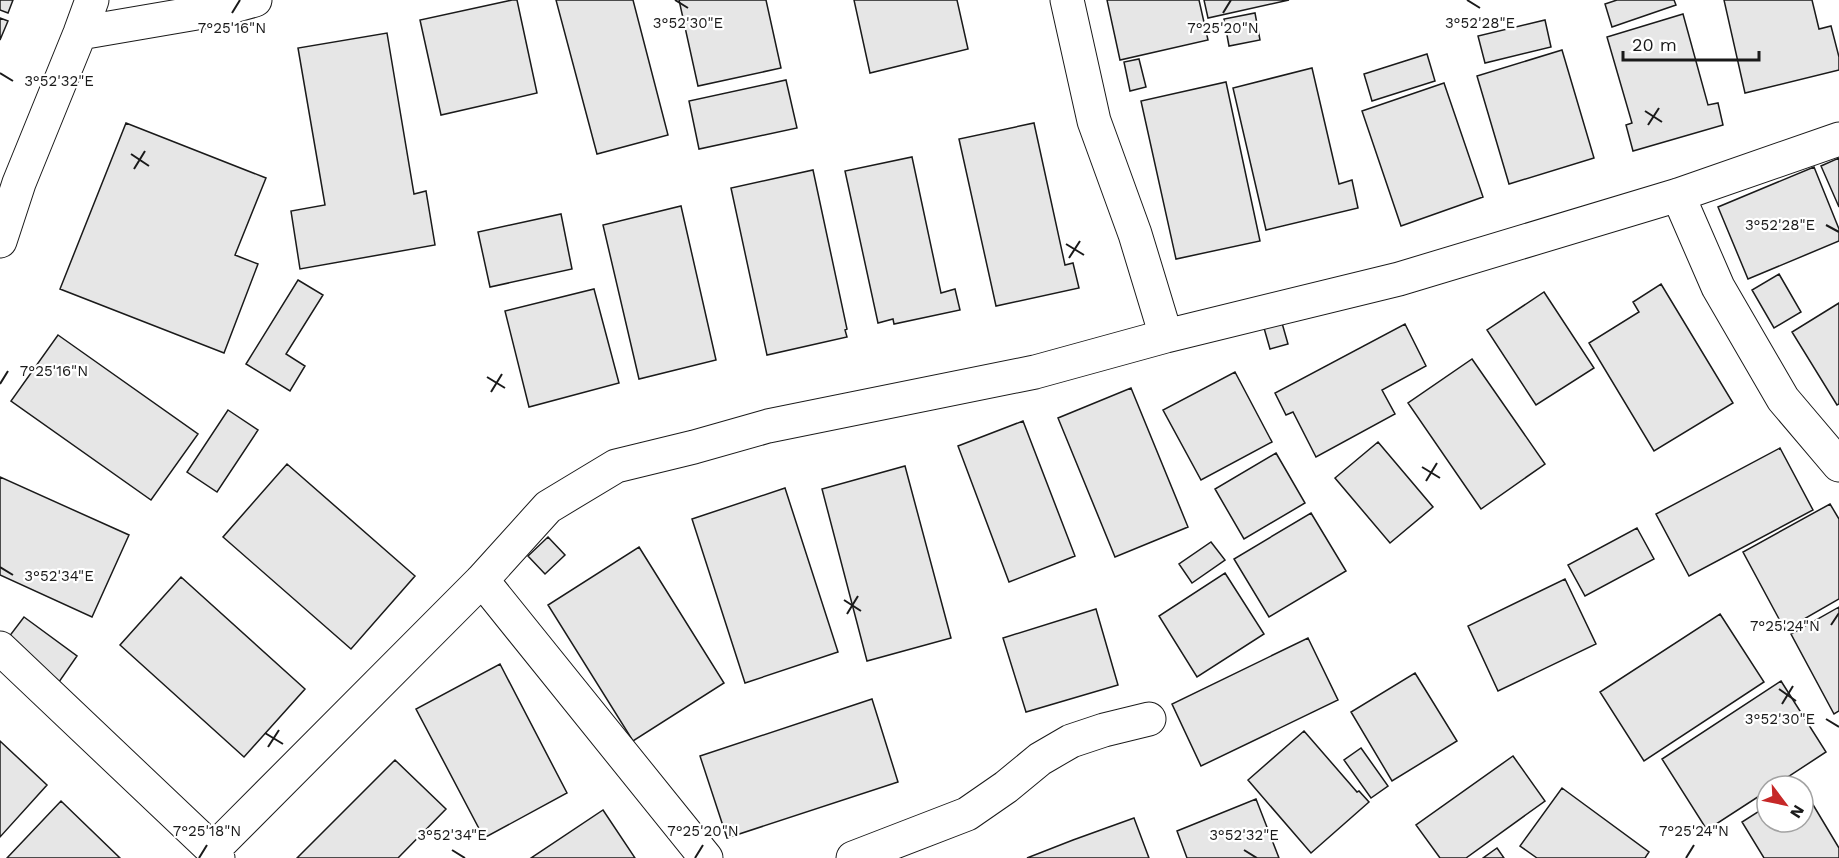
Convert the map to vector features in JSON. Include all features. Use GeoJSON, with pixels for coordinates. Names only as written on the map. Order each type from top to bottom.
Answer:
{"type":"FeatureCollection","features":[{"type":"Feature","properties":{"kind":"street"},"geometry":{"type":"LineString","coordinates":[[0,241],[10,179],[80,33],[92,0]]}},
{"type":"Feature","properties":{"kind":"street"},"geometry":{"type":"LineString","coordinates":[[80,33],[226,8],[255,0]]}},
{"type":"Feature","properties":{"kind":"street"},"geometry":{"type":"LineString","coordinates":[[1067,0],[1094,121],[1135,234],[1166,336]]}},
{"type":"Feature","properties":{"kind":"street"},"geometry":{"type":"LineString","coordinates":[[0,648],[215,854],[482,580],[548,507],[616,466],[768,426],[1035,372],[1166,336],[1399,279],[1678,195],[1839,139]]}},
{"type":"Feature","properties":{"kind":"street"},"geometry":{"type":"LineString","coordinates":[[1678,195],[1718,287],[1783,399],[1839,465]]}},
{"type":"Feature","properties":{"kind":"street"},"geometry":{"type":"LineString","coordinates":[[482,580],[706,858]]}},
{"type":"Feature","properties":{"kind":"street"},"geometry":{"type":"LineString","coordinates":[[853,858],[967,814],[1006,787],[1040,759],[1071,741],[1149,719]]}},
{"type":"Feature","properties":{"kind":"building"},"geometry":{"type":"Polygon","coordinates":[[[0,0],[13,0],[8,13],[0,10],[0,0]]]}},
{"type":"Feature","properties":{"kind":"building"},"geometry":{"type":"Polygon","coordinates":[[[517,0],[537,93],[441,115],[420,20],[517,0]]]}},
{"type":"Feature","properties":{"kind":"building"},"geometry":{"type":"Polygon","coordinates":[[[556,0],[633,0],[668,135],[597,154],[556,0]]]}},
{"type":"Feature","properties":{"kind":"building"},"geometry":{"type":"Polygon","coordinates":[[[679,0],[766,0],[781,68],[698,86],[679,0]]]}},
{"type":"Feature","properties":{"kind":"building"},"geometry":{"type":"Polygon","coordinates":[[[854,0],[957,0],[968,49],[870,73],[854,0]]]}},
{"type":"Feature","properties":{"kind":"building"},"geometry":{"type":"Polygon","coordinates":[[[1107,0],[1199,0],[1208,40],[1120,60],[1107,0]]]}},
{"type":"Feature","properties":{"kind":"building"},"geometry":{"type":"Polygon","coordinates":[[[1204,0],[1289,0],[1208,18],[1204,0]]]}},
{"type":"Feature","properties":{"kind":"building"},"geometry":{"type":"Polygon","coordinates":[[[1617,0],[1674,0],[1676,5],[1612,27],[1605,4],[1617,0]]]}},
{"type":"Feature","properties":{"kind":"building"},"geometry":{"type":"Polygon","coordinates":[[[1724,0],[1812,0],[1819,29],[1831,26],[1839,57],[1839,70],[1745,93],[1724,0]]]}},
{"type":"Feature","properties":{"kind":"building"},"geometry":{"type":"Polygon","coordinates":[[[1255,13],[1260,40],[1229,46],[1224,19],[1255,13]]]}},
{"type":"Feature","properties":{"kind":"building"},"geometry":{"type":"Polygon","coordinates":[[[1683,14],[1708,105],[1718,103],[1723,125],[1633,151],[1626,125],[1632,123],[1607,37],[1683,14]]]}},
{"type":"Feature","properties":{"kind":"building"},"geometry":{"type":"Polygon","coordinates":[[[0,18],[8,21],[0,40],[0,18]]]}},
{"type":"Feature","properties":{"kind":"building"},"geometry":{"type":"Polygon","coordinates":[[[1545,20],[1551,47],[1485,63],[1478,36],[1545,20]]]}},
{"type":"Feature","properties":{"kind":"building"},"geometry":{"type":"Polygon","coordinates":[[[387,33],[414,194],[426,191],[435,245],[300,269],[291,211],[325,205],[298,48],[387,33]]]}},
{"type":"Feature","properties":{"kind":"building"},"geometry":{"type":"Polygon","coordinates":[[[1562,50],[1594,158],[1509,184],[1477,76],[1562,50]]]}},
{"type":"Feature","properties":{"kind":"building"},"geometry":{"type":"Polygon","coordinates":[[[1427,54],[1435,81],[1372,101],[1364,74],[1427,54]]]}},
{"type":"Feature","properties":{"kind":"building"},"geometry":{"type":"Polygon","coordinates":[[[1139,59],[1146,87],[1130,91],[1124,62],[1139,59]]]}},
{"type":"Feature","properties":{"kind":"building"},"geometry":{"type":"Polygon","coordinates":[[[1312,68],[1339,184],[1352,180],[1358,208],[1266,230],[1233,88],[1312,68]]]}},
{"type":"Feature","properties":{"kind":"building"},"geometry":{"type":"Polygon","coordinates":[[[786,80],[797,128],[699,149],[689,101],[786,80]]]}},
{"type":"Feature","properties":{"kind":"building"},"geometry":{"type":"Polygon","coordinates":[[[1226,82],[1260,241],[1176,259],[1141,101],[1226,82]]]}},
{"type":"Feature","properties":{"kind":"building"},"geometry":{"type":"Polygon","coordinates":[[[1444,83],[1483,197],[1401,226],[1362,111],[1444,83]]]}},
{"type":"Feature","properties":{"kind":"building"},"geometry":{"type":"Polygon","coordinates":[[[126,123],[266,178],[235,255],[258,264],[224,353],[60,289],[126,123]]]}},
{"type":"Feature","properties":{"kind":"building"},"geometry":{"type":"Polygon","coordinates":[[[1034,123],[1065,265],[1073,263],[1079,288],[996,306],[959,139],[1034,123]]]}},
{"type":"Feature","properties":{"kind":"building"},"geometry":{"type":"Polygon","coordinates":[[[912,157],[941,293],[955,289],[960,310],[894,324],[893,319],[878,323],[845,171],[912,157]]]}},
{"type":"Feature","properties":{"kind":"building"},"geometry":{"type":"Polygon","coordinates":[[[1839,158],[1839,207],[1821,166],[1839,158]]]}},
{"type":"Feature","properties":{"kind":"building"},"geometry":{"type":"Polygon","coordinates":[[[1814,167],[1839,229],[1839,241],[1748,279],[1718,207],[1814,167]]]}},
{"type":"Feature","properties":{"kind":"building"},"geometry":{"type":"Polygon","coordinates":[[[813,170],[847,337],[767,355],[731,188],[813,170]]]}},
{"type":"Feature","properties":{"kind":"building"},"geometry":{"type":"Polygon","coordinates":[[[681,206],[716,360],[639,379],[603,225],[681,206]]]}},
{"type":"Feature","properties":{"kind":"building"},"geometry":{"type":"Polygon","coordinates":[[[561,214],[572,269],[490,287],[478,232],[561,214]]]}},
{"type":"Feature","properties":{"kind":"building"},"geometry":{"type":"Polygon","coordinates":[[[1779,274],[1801,312],[1774,328],[1752,290],[1779,274]]]}},
{"type":"Feature","properties":{"kind":"building"},"geometry":{"type":"Polygon","coordinates":[[[298,280],[323,295],[286,354],[305,366],[290,391],[246,364],[298,280]]]}},
{"type":"Feature","properties":{"kind":"building"},"geometry":{"type":"Polygon","coordinates":[[[1661,284],[1733,403],[1654,451],[1589,343],[1639,312],[1633,302],[1661,284]]]}},
{"type":"Feature","properties":{"kind":"building"},"geometry":{"type":"Polygon","coordinates":[[[594,289],[619,383],[529,407],[505,311],[594,289]]]}},
{"type":"Feature","properties":{"kind":"building"},"geometry":{"type":"Polygon","coordinates":[[[1544,292],[1594,368],[1536,405],[1487,330],[1544,292]]]}},
{"type":"Feature","properties":{"kind":"building"},"geometry":{"type":"Polygon","coordinates":[[[1839,303],[1839,404],[1837,405],[1792,332],[1839,303]]]}},
{"type":"Feature","properties":{"kind":"building"},"geometry":{"type":"Polygon","coordinates":[[[1280,316],[1288,344],[1270,349],[1262,321],[1280,316]]]}},
{"type":"Feature","properties":{"kind":"building"},"geometry":{"type":"Polygon","coordinates":[[[1405,324],[1426,366],[1382,390],[1395,414],[1316,457],[1293,412],[1286,415],[1275,393],[1405,324]]]}},
{"type":"Feature","properties":{"kind":"building"},"geometry":{"type":"Polygon","coordinates":[[[58,335],[198,434],[151,500],[11,401],[58,335]]]}},
{"type":"Feature","properties":{"kind":"building"},"geometry":{"type":"Polygon","coordinates":[[[1472,359],[1545,464],[1481,509],[1408,403],[1472,359]]]}},
{"type":"Feature","properties":{"kind":"building"},"geometry":{"type":"Polygon","coordinates":[[[1235,372],[1272,442],[1201,480],[1163,410],[1235,372]]]}},
{"type":"Feature","properties":{"kind":"building"},"geometry":{"type":"Polygon","coordinates":[[[1131,388],[1188,527],[1115,557],[1058,418],[1131,388]]]}},
{"type":"Feature","properties":{"kind":"building"},"geometry":{"type":"Polygon","coordinates":[[[228,410],[258,430],[217,492],[187,472],[228,410]]]}},
{"type":"Feature","properties":{"kind":"building"},"geometry":{"type":"Polygon","coordinates":[[[1023,421],[1075,556],[1009,582],[958,446],[1023,421]]]}},
{"type":"Feature","properties":{"kind":"building"},"geometry":{"type":"Polygon","coordinates":[[[1378,442],[1433,507],[1390,543],[1335,478],[1378,442]]]}},
{"type":"Feature","properties":{"kind":"building"},"geometry":{"type":"Polygon","coordinates":[[[1780,448],[1813,510],[1689,576],[1656,514],[1780,448]]]}},
{"type":"Feature","properties":{"kind":"building"},"geometry":{"type":"Polygon","coordinates":[[[1276,453],[1305,503],[1244,539],[1215,489],[1276,453]]]}},
{"type":"Feature","properties":{"kind":"building"},"geometry":{"type":"Polygon","coordinates":[[[287,464],[415,576],[351,649],[223,537],[287,464]]]}},
{"type":"Feature","properties":{"kind":"building"},"geometry":{"type":"Polygon","coordinates":[[[905,466],[951,638],[867,661],[822,489],[905,466]]]}},
{"type":"Feature","properties":{"kind":"building"},"geometry":{"type":"Polygon","coordinates":[[[0,477],[129,535],[92,617],[0,575],[0,477]]]}},
{"type":"Feature","properties":{"kind":"building"},"geometry":{"type":"Polygon","coordinates":[[[785,488],[838,652],[745,683],[692,519],[785,488]]]}},
{"type":"Feature","properties":{"kind":"building"},"geometry":{"type":"Polygon","coordinates":[[[1830,504],[1839,519],[1839,599],[1785,630],[1743,552],[1830,504]]]}},
{"type":"Feature","properties":{"kind":"building"},"geometry":{"type":"Polygon","coordinates":[[[1311,513],[1346,571],[1269,617],[1234,559],[1311,513]]]}},
{"type":"Feature","properties":{"kind":"building"},"geometry":{"type":"Polygon","coordinates":[[[1637,528],[1654,559],[1585,596],[1568,565],[1637,528]]]}},
{"type":"Feature","properties":{"kind":"building"},"geometry":{"type":"Polygon","coordinates":[[[548,537],[565,555],[545,574],[528,556],[548,537]]]}},
{"type":"Feature","properties":{"kind":"building"},"geometry":{"type":"Polygon","coordinates":[[[1211,542],[1225,560],[1192,583],[1179,564],[1211,542]]]}},
{"type":"Feature","properties":{"kind":"building"},"geometry":{"type":"Polygon","coordinates":[[[639,547],[724,683],[633,741],[548,605],[639,547]]]}},
{"type":"Feature","properties":{"kind":"building"},"geometry":{"type":"Polygon","coordinates":[[[1225,573],[1264,634],[1197,677],[1159,616],[1225,573]]]}},
{"type":"Feature","properties":{"kind":"building"},"geometry":{"type":"Polygon","coordinates":[[[181,577],[305,689],[244,757],[120,645],[181,577]]]}},
{"type":"Feature","properties":{"kind":"building"},"geometry":{"type":"Polygon","coordinates":[[[1565,579],[1596,644],[1498,691],[1468,626],[1565,579]]]}},
{"type":"Feature","properties":{"kind":"building"},"geometry":{"type":"Polygon","coordinates":[[[1839,607],[1839,711],[1834,714],[1791,634],[1839,607]]]}},
{"type":"Feature","properties":{"kind":"building"},"geometry":{"type":"Polygon","coordinates":[[[1096,609],[1118,685],[1026,712],[1003,638],[1096,609]]]}},
{"type":"Feature","properties":{"kind":"building"},"geometry":{"type":"Polygon","coordinates":[[[1720,614],[1764,682],[1644,761],[1600,692],[1720,614]]]}},
{"type":"Feature","properties":{"kind":"building"},"geometry":{"type":"Polygon","coordinates":[[[24,617],[77,656],[59,682],[5,642],[24,617]]]}},
{"type":"Feature","properties":{"kind":"building"},"geometry":{"type":"Polygon","coordinates":[[[1308,638],[1338,700],[1201,766],[1172,704],[1308,638]]]}},
{"type":"Feature","properties":{"kind":"building"},"geometry":{"type":"Polygon","coordinates":[[[500,664],[567,793],[484,838],[416,709],[500,664]]]}},
{"type":"Feature","properties":{"kind":"building"},"geometry":{"type":"Polygon","coordinates":[[[1415,673],[1457,741],[1392,781],[1351,712],[1415,673]]]}},
{"type":"Feature","properties":{"kind":"building"},"geometry":{"type":"Polygon","coordinates":[[[1781,681],[1826,752],[1792,774],[1755,774],[1755,799],[1707,830],[1662,759],[1781,681]]]}},
{"type":"Feature","properties":{"kind":"building"},"geometry":{"type":"Polygon","coordinates":[[[872,699],[898,782],[727,838],[700,756],[872,699]]]}},
{"type":"Feature","properties":{"kind":"building"},"geometry":{"type":"Polygon","coordinates":[[[1304,731],[1357,792],[1359,791],[1369,802],[1311,853],[1248,780],[1304,731]]]}},
{"type":"Feature","properties":{"kind":"building"},"geometry":{"type":"Polygon","coordinates":[[[0,741],[47,785],[0,837],[0,741]]]}},
{"type":"Feature","properties":{"kind":"building"},"geometry":{"type":"Polygon","coordinates":[[[1361,748],[1388,786],[1371,798],[1344,760],[1361,748]]]}},
{"type":"Feature","properties":{"kind":"building"},"geometry":{"type":"Polygon","coordinates":[[[1513,756],[1545,801],[1466,858],[1440,858],[1416,825],[1513,756]]]}},
{"type":"Feature","properties":{"kind":"building"},"geometry":{"type":"Polygon","coordinates":[[[395,760],[446,809],[398,858],[297,858],[395,760]]]}},
{"type":"Feature","properties":{"kind":"building"},"geometry":{"type":"Polygon","coordinates":[[[1562,788],[1649,852],[1645,858],[1537,858],[1520,846],[1562,788]]]}},
{"type":"Feature","properties":{"kind":"building"},"geometry":{"type":"Polygon","coordinates":[[[1256,799],[1279,858],[1187,858],[1177,831],[1256,799]]]}},
{"type":"Feature","properties":{"kind":"building"},"geometry":{"type":"Polygon","coordinates":[[[61,801],[120,858],[7,858],[61,801]]]}},
{"type":"Feature","properties":{"kind":"building"},"geometry":{"type":"Polygon","coordinates":[[[1815,808],[1839,848],[1839,858],[1764,858],[1742,822],[1755,814],[1755,834],[1815,834],[1815,808]]]}},
{"type":"Feature","properties":{"kind":"building"},"geometry":{"type":"Polygon","coordinates":[[[603,810],[635,858],[531,858],[603,810]]]}},
{"type":"Feature","properties":{"kind":"building"},"geometry":{"type":"Polygon","coordinates":[[[1134,818],[1149,858],[1027,858],[1073,840],[1134,818]]]}},
{"type":"Feature","properties":{"kind":"building"},"geometry":{"type":"Polygon","coordinates":[[[1497,848],[1504,858],[1483,858],[1497,848]]]}}]}
